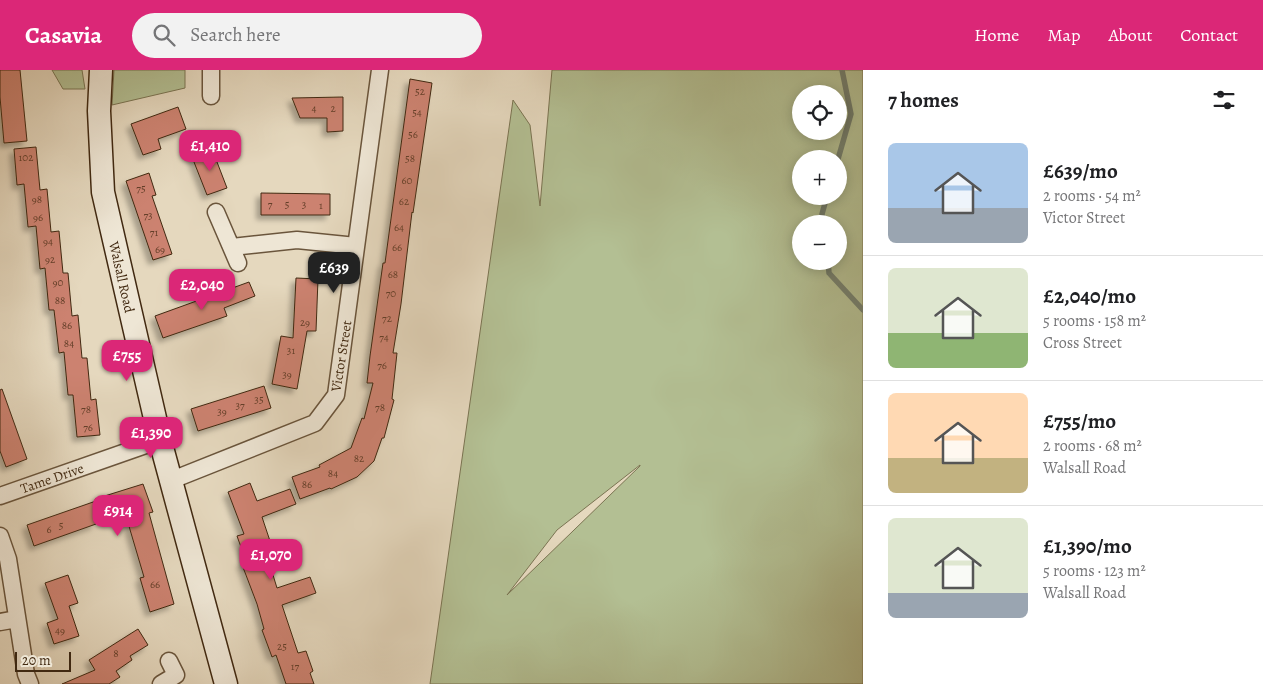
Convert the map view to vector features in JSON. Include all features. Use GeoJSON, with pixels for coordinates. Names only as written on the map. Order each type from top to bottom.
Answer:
{"type":"FeatureCollection","features":[{"type":"Feature","properties":{"kind":"main road","name":"Walsall Road"},"geometry":{"type":"LineString","coordinates":[[100,70],[98,111],[103,192],[160,440],[226,684]]}},
{"type":"Feature","properties":{"kind":"street"},"geometry":{"type":"LineString","coordinates":[[211,70],[211,96]]}},
{"type":"Feature","properties":{"kind":"street","name":"Victor Street"},"geometry":{"type":"LineString","coordinates":[[172,480],[315,423],[336,395],[380,70]]}},
{"type":"Feature","properties":{"kind":"street"},"geometry":{"type":"LineString","coordinates":[[216,212],[238,263]]}},
{"type":"Feature","properties":{"kind":"street"},"geometry":{"type":"LineString","coordinates":[[232,247],[297,240],[356,246]]}},
{"type":"Feature","properties":{"kind":"street","name":"Tame Drive"},"geometry":{"type":"LineString","coordinates":[[0,496],[160,440]]}},
{"type":"Feature","properties":{"kind":"street"},"geometry":{"type":"LineString","coordinates":[[0,536],[8,559],[26,674],[30,684]]}},
{"type":"Feature","properties":{"kind":"street"},"geometry":{"type":"LineString","coordinates":[[0,622],[17,619]]}},
{"type":"Feature","properties":{"kind":"street"},"geometry":{"type":"LineString","coordinates":[[161,684],[176,675],[169,661]]}},
{"type":"Feature","properties":{"kind":"green space"},"geometry":{"type":"Polygon","coordinates":[[[52,70],[82,70],[85,89],[63,89],[52,70]]]}},
{"type":"Feature","properties":{"kind":"green space"},"geometry":{"type":"Polygon","coordinates":[[[114,70],[185,70],[185,88],[112,105],[114,70]]]}},
{"type":"Feature","properties":{"kind":"green space"},"geometry":{"type":"Polygon","coordinates":[[[552,70],[863,70],[863,684],[430,684],[513,100],[530,125],[540,206],[552,70]],[[640,466],[557,530],[507,595],[640,466]]]}},
{"type":"Feature","properties":{"kind":"building"},"geometry":{"type":"Polygon","coordinates":[[[0,70],[20,70],[27,141],[4,143],[0,70]]]}},
{"type":"Feature","properties":{"kind":"building"},"geometry":{"type":"Polygon","coordinates":[[[410,79],[432,83],[393,353],[397,353],[392,399],[394,400],[384,438],[382,438],[374,461],[357,477],[331,489],[300,499],[292,477],[320,467],[319,465],[351,448],[362,418],[364,419],[373,383],[367,383],[370,356],[383,263],[385,263],[410,79]]]}},
{"type":"Feature","properties":{"kind":"building"},"geometry":{"type":"Polygon","coordinates":[[[343,97],[343,131],[327,132],[327,118],[300,118],[292,98],[343,97]]]}},
{"type":"Feature","properties":{"kind":"building"},"geometry":{"type":"Polygon","coordinates":[[[178,107],[186,129],[158,139],[161,149],[143,155],[131,124],[178,107]]]}},
{"type":"Feature","properties":{"kind":"building"},"geometry":{"type":"Polygon","coordinates":[[[36,147],[40,190],[47,189],[51,232],[59,231],[63,273],[68,273],[72,316],[78,315],[82,358],[87,358],[91,400],[96,399],[100,435],[77,437],[73,395],[68,395],[64,352],[59,353],[54,310],[49,310],[45,268],[40,269],[36,226],[28,227],[24,184],[17,185],[14,149],[36,147]]]}},
{"type":"Feature","properties":{"kind":"building"},"geometry":{"type":"Polygon","coordinates":[[[212,149],[227,188],[207,195],[192,157],[212,149]]]}},
{"type":"Feature","properties":{"kind":"building"},"geometry":{"type":"Polygon","coordinates":[[[149,173],[156,195],[152,196],[172,254],[153,260],[126,181],[149,173]]]}},
{"type":"Feature","properties":{"kind":"building"},"geometry":{"type":"Polygon","coordinates":[[[261,193],[330,194],[330,215],[261,215],[261,193]]]}},
{"type":"Feature","properties":{"kind":"building"},"geometry":{"type":"Polygon","coordinates":[[[296,278],[318,279],[316,331],[307,331],[297,389],[272,384],[281,336],[293,338],[296,278]]]}},
{"type":"Feature","properties":{"kind":"building"},"geometry":{"type":"Polygon","coordinates":[[[249,282],[255,296],[224,308],[227,316],[163,338],[155,316],[249,282]]]}},
{"type":"Feature","properties":{"kind":"building"},"geometry":{"type":"Polygon","coordinates":[[[264,386],[271,408],[198,431],[191,409],[264,386]]]}},
{"type":"Feature","properties":{"kind":"building"},"geometry":{"type":"Polygon","coordinates":[[[2,389],[27,459],[6,467],[0,451],[0,390],[2,389]]]}},
{"type":"Feature","properties":{"kind":"building"},"geometry":{"type":"Polygon","coordinates":[[[250,483],[257,501],[290,489],[296,504],[262,517],[272,547],[265,549],[277,588],[310,577],[316,593],[282,605],[298,653],[306,651],[313,671],[310,673],[314,684],[286,684],[276,655],[272,657],[262,630],[264,629],[257,604],[241,562],[246,561],[237,536],[244,534],[228,492],[250,483]]]}},
{"type":"Feature","properties":{"kind":"building"},"geometry":{"type":"Polygon","coordinates":[[[143,484],[153,512],[149,513],[174,604],[150,612],[140,578],[144,577],[123,506],[94,516],[96,524],[34,546],[27,525],[96,501],[95,499],[143,484]]]}},
{"type":"Feature","properties":{"kind":"building"},"geometry":{"type":"Polygon","coordinates":[[[68,575],[78,603],[69,606],[79,636],[54,644],[47,623],[58,619],[45,583],[68,575]]]}},
{"type":"Feature","properties":{"kind":"building"},"geometry":{"type":"Polygon","coordinates":[[[138,629],[148,645],[130,656],[132,660],[116,671],[120,677],[109,684],[62,684],[95,670],[89,660],[138,629]]]}},
{"type":"Feature","properties":{"kind":"waterway"},"geometry":{"type":"LineString","coordinates":[[841,150],[851,114],[842,70]]}},
{"type":"Feature","properties":{"kind":"waterway"},"geometry":{"type":"LineString","coordinates":[[822,215],[824,205]]}},
{"type":"Feature","properties":{"kind":"waterway"},"geometry":{"type":"LineString","coordinates":[[829,270],[829,273],[863,310]]}}]}
